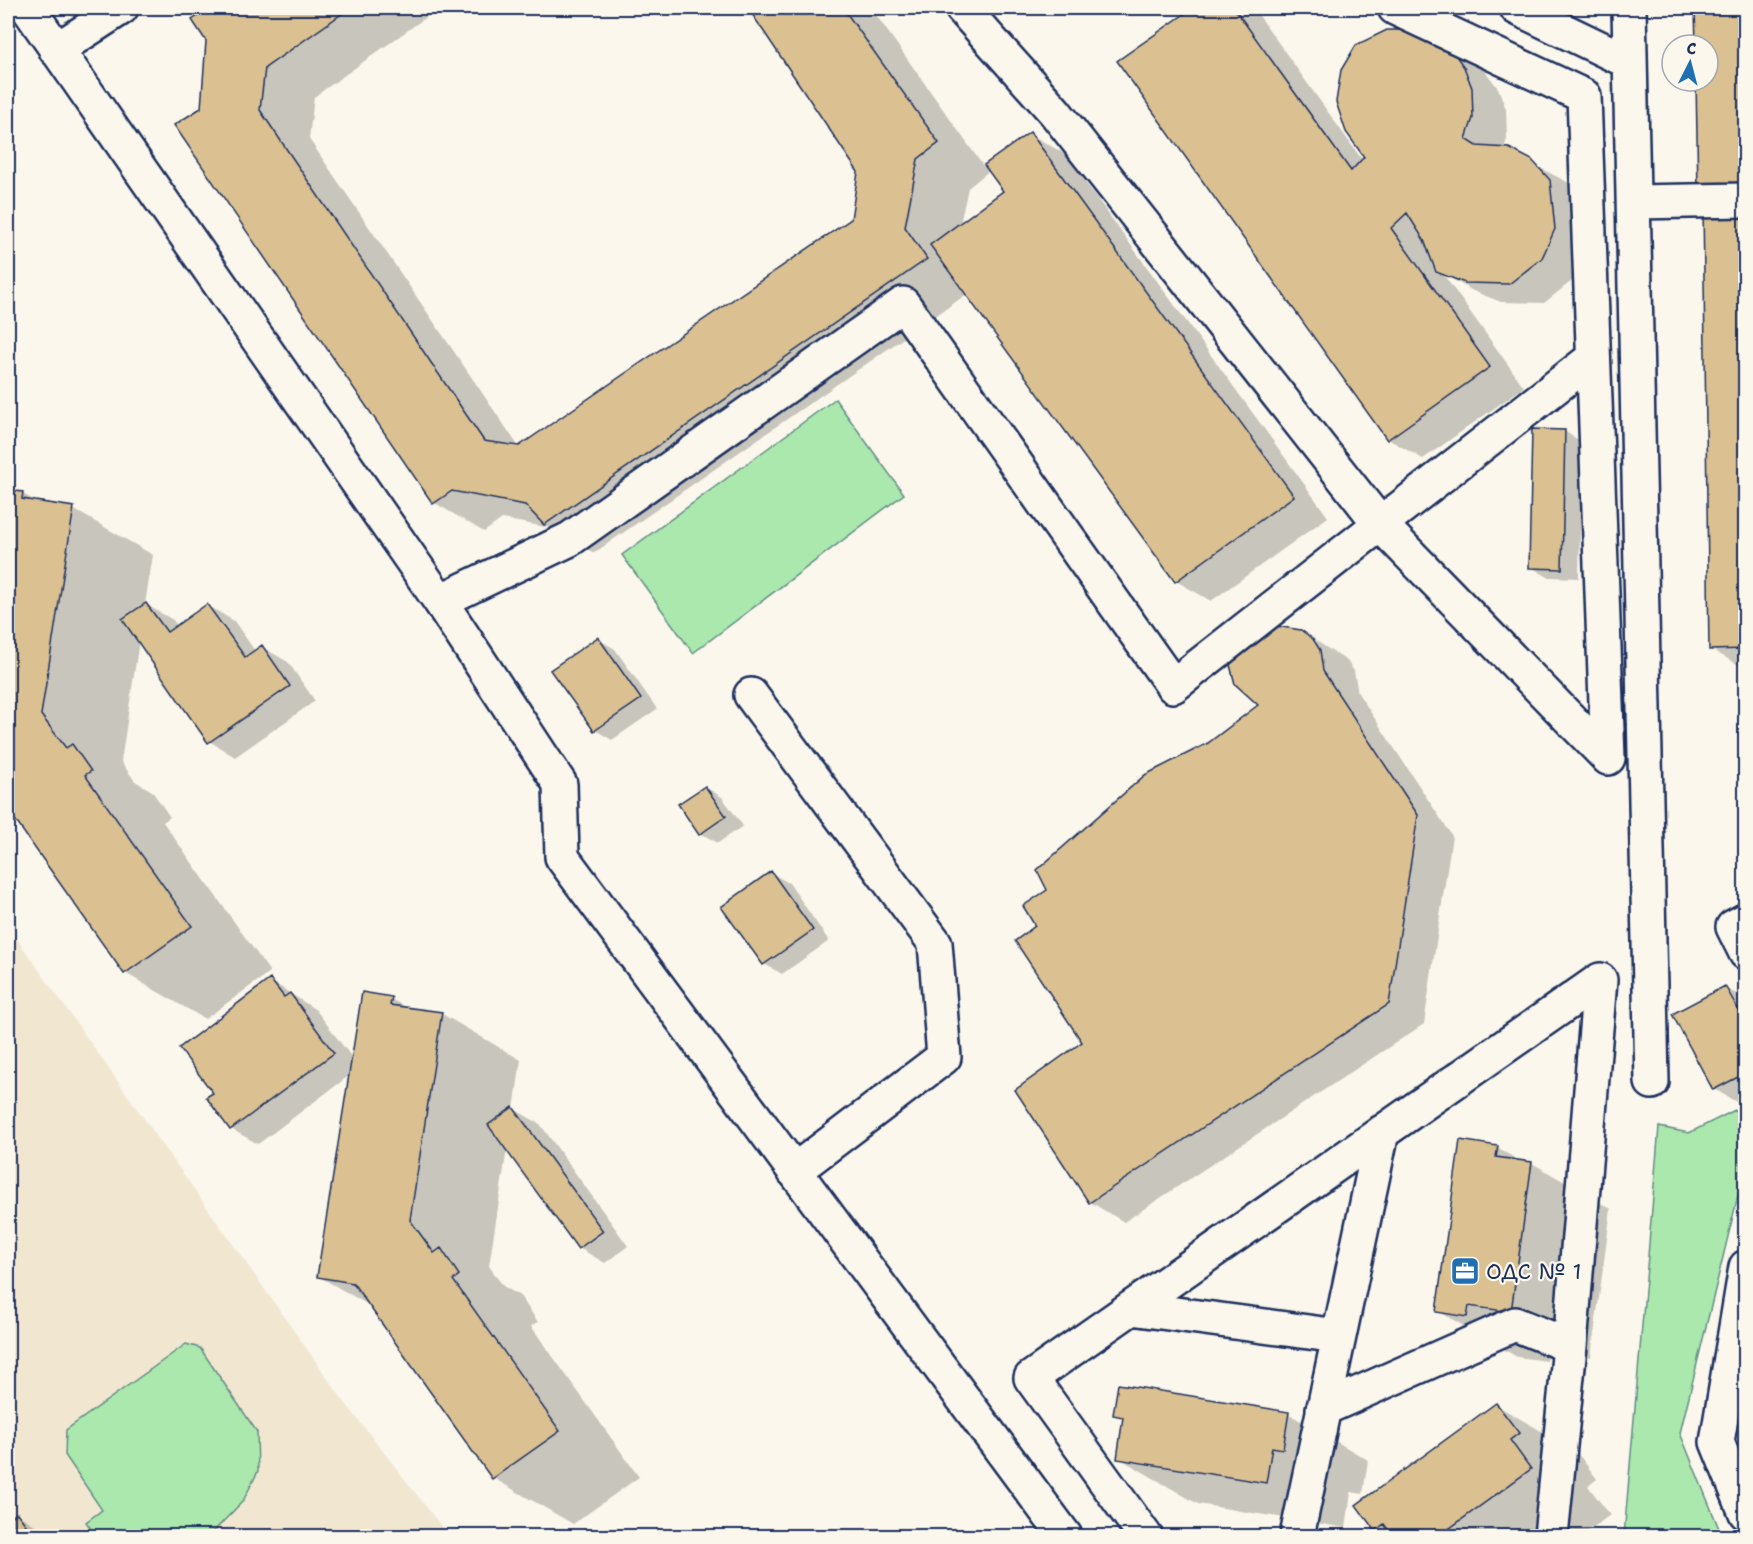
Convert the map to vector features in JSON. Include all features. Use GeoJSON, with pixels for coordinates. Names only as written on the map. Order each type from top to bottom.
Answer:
{"type":"FeatureCollection","features":[{"type":"Feature","properties":{"kind":"lane"},"geometry":{"type":"LineString","coordinates":[[28,8],[440,602],[560,784],[562,857],[1065,1536]]}},
{"type":"Feature","properties":{"kind":"lane"},"geometry":{"type":"LineString","coordinates":[[56,50],[121,8]]}},
{"type":"Feature","properties":{"kind":"lane"},"geometry":{"type":"LineString","coordinates":[[962,8],[1055,112],[1380,524],[1608,759],[1584,96],[1395,8]]}},
{"type":"Feature","properties":{"kind":"lane"},"geometry":{"type":"LineString","coordinates":[[1517,8],[1629,62]]}},
{"type":"Feature","properties":{"kind":"lane"},"geometry":{"type":"LineString","coordinates":[[1629,8],[1652,1082]]}},
{"type":"Feature","properties":{"kind":"lane"},"geometry":{"type":"LineString","coordinates":[[1634,202],[1746,200]]}},
{"type":"Feature","properties":{"kind":"lane"},"geometry":{"type":"LineString","coordinates":[[440,602],[570,539],[903,304],[1173,686],[1593,358]]}},
{"type":"Feature","properties":{"kind":"lane"},"geometry":{"type":"LineString","coordinates":[[751,695],[935,943],[944,1057],[794,1171]]}},
{"type":"Feature","properties":{"kind":"lane"},"geometry":{"type":"LineString","coordinates":[[1746,920],[1733,927],[1746,953]]}},
{"type":"Feature","properties":{"kind":"lane"},"geometry":{"type":"LineString","coordinates":[[1145,1536],[1031,1378],[1600,980],[1570,1346],[1551,1536]]}},
{"type":"Feature","properties":{"kind":"lane"},"geometry":{"type":"LineString","coordinates":[[1297,1536],[1382,1132]]}},
{"type":"Feature","properties":{"kind":"lane"},"geometry":{"type":"LineString","coordinates":[[1746,1267],[1717,1442],[1746,1513]]}},
{"type":"Feature","properties":{"kind":"lane"},"geometry":{"type":"LineString","coordinates":[[1131,1308],[1338,1336]]}},
{"type":"Feature","properties":{"kind":"lane"},"geometry":{"type":"LineString","coordinates":[[1323,1409],[1515,1324],[1570,1346]]}},
{"type":"Feature","properties":{"kind":"shaded area"},"geometry":{"type":"Polygon","coordinates":[[[8,926],[343,1400],[449,1536],[8,1536],[8,926]]]}},
{"type":"Feature","properties":{"kind":"green space"},"geometry":{"type":"Polygon","coordinates":[[[835,399],[904,494],[693,653],[622,555],[835,399]]]}},
{"type":"Feature","properties":{"kind":"green space"},"geometry":{"type":"Polygon","coordinates":[[[1745,1105],[1745,1167],[1680,1433],[1722,1536],[1624,1536],[1659,1127],[1689,1133],[1745,1105]]]}},
{"type":"Feature","properties":{"kind":"green space"},"geometry":{"type":"Polygon","coordinates":[[[186,1344],[200,1348],[257,1432],[258,1471],[243,1501],[213,1532],[204,1536],[96,1536],[86,1522],[102,1510],[65,1455],[66,1430],[186,1344]]]}},
{"type":"Feature","properties":{"kind":"building"},"geometry":{"type":"Polygon","coordinates":[[[210,8],[350,8],[265,68],[260,110],[484,441],[519,446],[851,219],[858,172],[748,8],[843,8],[939,143],[918,159],[905,227],[927,259],[544,525],[525,505],[452,491],[433,504],[174,125],[201,108],[206,41],[192,20],[210,8]]]}},
{"type":"Feature","properties":{"kind":"building"},"geometry":{"type":"Polygon","coordinates":[[[1193,8],[1234,8],[1351,171],[1364,157],[1346,132],[1336,102],[1341,70],[1356,45],[1387,30],[1418,30],[1451,49],[1464,67],[1472,88],[1473,118],[1466,139],[1477,146],[1509,148],[1532,160],[1550,180],[1555,229],[1542,258],[1509,284],[1465,283],[1436,272],[1424,240],[1407,213],[1391,228],[1490,367],[1387,440],[1117,61],[1193,8]]]}},
{"type":"Feature","properties":{"kind":"building"},"geometry":{"type":"Polygon","coordinates":[[[1695,8],[1746,8],[1746,192],[1698,192],[1696,93],[1720,93],[1720,33],[1696,33],[1695,8]]]}},
{"type":"Feature","properties":{"kind":"building"},"geometry":{"type":"Polygon","coordinates":[[[1030,132],[1294,496],[1175,582],[930,245],[1003,191],[984,165],[1030,132]]]}},
{"type":"Feature","properties":{"kind":"building"},"geometry":{"type":"Polygon","coordinates":[[[1703,204],[1746,204],[1746,649],[1709,650],[1703,204]]]}},
{"type":"Feature","properties":{"kind":"building"},"geometry":{"type":"Polygon","coordinates":[[[1532,429],[1565,430],[1562,569],[1529,568],[1532,429]]]}},
{"type":"Feature","properties":{"kind":"building"},"geometry":{"type":"Polygon","coordinates":[[[8,490],[23,492],[22,499],[74,507],[41,715],[66,748],[72,744],[91,771],[85,775],[192,926],[124,974],[8,810],[8,490]]]}},
{"type":"Feature","properties":{"kind":"building"},"geometry":{"type":"Polygon","coordinates":[[[146,603],[167,632],[207,604],[245,657],[262,645],[290,686],[208,743],[122,619],[146,603]]]}},
{"type":"Feature","properties":{"kind":"building"},"geometry":{"type":"Polygon","coordinates":[[[1276,626],[1301,630],[1313,639],[1320,650],[1323,671],[1418,815],[1389,1004],[1089,1203],[1015,1090],[1082,1042],[1015,941],[1035,926],[1023,906],[1047,890],[1037,870],[1145,775],[1208,743],[1258,705],[1235,684],[1230,665],[1237,649],[1276,626]]]}},
{"type":"Feature","properties":{"kind":"building"},"geometry":{"type":"Polygon","coordinates":[[[598,637],[641,699],[594,731],[550,670],[598,637]]]}},
{"type":"Feature","properties":{"kind":"building"},"geometry":{"type":"Polygon","coordinates":[[[705,786],[726,816],[699,835],[678,804],[705,786]]]}},
{"type":"Feature","properties":{"kind":"building"},"geometry":{"type":"Polygon","coordinates":[[[771,871],[813,930],[763,965],[721,907],[771,871]]]}},
{"type":"Feature","properties":{"kind":"building"},"geometry":{"type":"Polygon","coordinates":[[[270,979],[284,997],[290,993],[334,1053],[230,1130],[206,1097],[213,1093],[179,1048],[270,979]]]}},
{"type":"Feature","properties":{"kind":"building"},"geometry":{"type":"Polygon","coordinates":[[[1725,986],[1746,1023],[1746,1073],[1713,1090],[1672,1014],[1725,986]]]}},
{"type":"Feature","properties":{"kind":"building"},"geometry":{"type":"Polygon","coordinates":[[[362,992],[392,997],[390,1005],[442,1012],[410,1220],[434,1253],[441,1248],[459,1275],[453,1280],[560,1431],[492,1479],[353,1283],[317,1277],[362,992]]]}},
{"type":"Feature","properties":{"kind":"building"},"geometry":{"type":"Polygon","coordinates":[[[513,1107],[603,1231],[578,1249],[488,1125],[513,1107]]]}},
{"type":"Feature","properties":{"kind":"building"},"geometry":{"type":"Polygon","coordinates":[[[1460,1140],[1498,1146],[1496,1157],[1532,1162],[1511,1312],[1469,1306],[1467,1317],[1436,1312],[1460,1140]]]}},
{"type":"Feature","properties":{"kind":"building"},"geometry":{"type":"Polygon","coordinates":[[[1118,1384],[1289,1412],[1283,1449],[1272,1447],[1266,1483],[1117,1459],[1123,1417],[1113,1415],[1118,1384]]]}},
{"type":"Feature","properties":{"kind":"building"},"geometry":{"type":"Polygon","coordinates":[[[1496,1403],[1519,1433],[1510,1440],[1531,1469],[1439,1536],[1393,1536],[1384,1524],[1375,1531],[1356,1505],[1496,1403]]]}},
{"type":"Feature","properties":{"kind":"building"},"geometry":{"type":"Polygon","coordinates":[[[17,1513],[34,1536],[8,1536],[8,1519],[17,1513]]]}},
{"type":"Feature","properties":{"kind":"place","name":"ОДС № 1"},"geometry":{"type":"Point","coordinates":[1465,1271]}}]}
